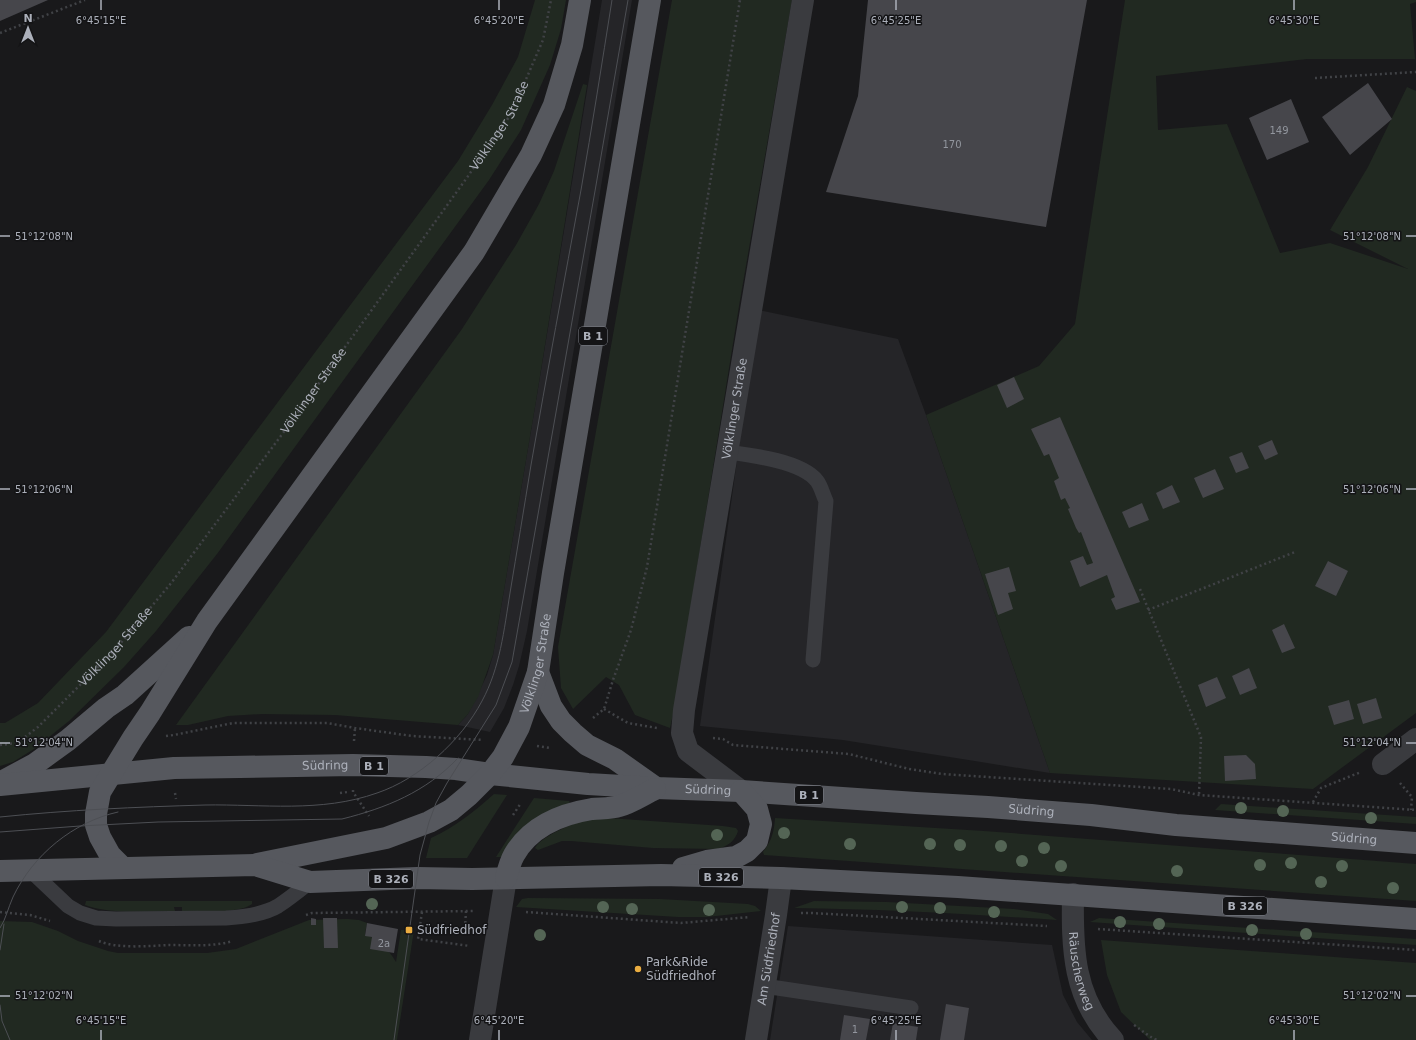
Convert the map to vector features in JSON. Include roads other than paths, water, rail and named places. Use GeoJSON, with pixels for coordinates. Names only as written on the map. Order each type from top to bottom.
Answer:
{"type":"FeatureCollection","features":[{"type":"Feature","properties":{"kind":"main road","name":"B 1"},"geometry":{"type":"LineString","coordinates":[[123,868],[105,848],[96,826],[96,810],[100,792],[208,620],[474,252],[531,155],[554,105],[572,45],[580,0]]}},
{"type":"Feature","properties":{"kind":"main road","name":"Völklinger Straße"},"geometry":{"type":"LineString","coordinates":[[490,774],[506,752],[519,727],[538,672],[554,565],[650,0]]}},
{"type":"Feature","properties":{"kind":"main road","name":"B 1"},"geometry":{"type":"LineString","coordinates":[[0,784],[35,764],[68,740],[106,708],[125,695],[208,620]]}},
{"type":"Feature","properties":{"kind":"main road","name":"B 1"},"geometry":{"type":"LineString","coordinates":[[538,672],[551,706],[561,721],[573,734],[587,745],[615,759],[656,788]]}},
{"type":"Feature","properties":{"kind":"main road","name":"Südring"},"geometry":{"type":"LineString","coordinates":[[0,784],[174,768],[353,765],[456,769],[588,784],[742,791],[1091,815],[1176,825],[1416,843]]}},
{"type":"Feature","properties":{"kind":"main road","name":"B 1"},"geometry":{"type":"LineString","coordinates":[[0,871],[255,865],[386,838],[416,828],[451,810],[490,774]]}},
{"type":"Feature","properties":{"kind":"main road"},"geometry":{"type":"LineString","coordinates":[[506,878],[514,856],[521,844],[531,834],[548,822],[591,810],[619,806],[656,788]]}},
{"type":"Feature","properties":{"kind":"main road"},"geometry":{"type":"LineString","coordinates":[[661,875],[707,862],[736,857],[748,850],[757,841],[761,824],[757,809],[742,791]]}},
{"type":"Feature","properties":{"kind":"main road","name":"B 326"},"geometry":{"type":"LineString","coordinates":[[255,865],[310,882],[417,878],[661,875],[781,878],[1073,894],[1416,919]]}},
{"type":"Feature","properties":{"kind":"street","name":"Völklinger Straße"},"geometry":{"type":"LineString","coordinates":[[742,791],[688,751],[682,733],[684,710],[803,0]]}},
{"type":"Feature","properties":{"kind":"street"},"geometry":{"type":"LineString","coordinates":[[1383,764],[1416,739]]}},
{"type":"Feature","properties":{"kind":"street"},"geometry":{"type":"LineString","coordinates":[[480,1040],[506,878]]}},
{"type":"Feature","properties":{"kind":"street","name":"Am Südfriedhof"},"geometry":{"type":"LineString","coordinates":[[756,1040],[781,878]]}},
{"type":"Feature","properties":{"kind":"street","name":"Räuscherweg"},"geometry":{"type":"LineString","coordinates":[[1073,894],[1072,928],[1074,958],[1078,975],[1088,1005],[1101,1027],[1113,1040]]}},
{"type":"Feature","properties":{"kind":"lane"},"geometry":{"type":"LineString","coordinates":[[727,452],[761,456],[803,469],[817,481],[826,501],[813,660]]}},
{"type":"Feature","properties":{"kind":"lane"},"geometry":{"type":"LineString","coordinates":[[30,870],[68,906],[80,913],[96,918],[116,919],[243,917],[277,907],[310,882]]}},
{"type":"Feature","properties":{"kind":"lane"},"geometry":{"type":"LineString","coordinates":[[764,986],[911,1008]]}},
{"type":"Feature","properties":{"kind":"tram line"},"geometry":{"type":"LineString","coordinates":[[0,817],[153,807],[205,805],[291,806],[335,803],[356,799],[393,787],[423,768],[437,757],[463,730],[482,701],[488,688],[497,662],[506,621],[531,465],[585,166],[612,0]]}},
{"type":"Feature","properties":{"kind":"tram line"},"geometry":{"type":"LineString","coordinates":[[394,1040],[420,855],[429,822],[436,803],[447,783],[496,705],[512,662],[628,0]]}},
{"type":"Feature","properties":{"kind":"tram line"},"geometry":{"type":"LineString","coordinates":[[0,832],[158,822],[342,819],[374,810],[404,797],[433,780],[458,758]]}},
{"type":"Feature","properties":{"kind":"tram line"},"geometry":{"type":"LineString","coordinates":[[0,928],[21,882],[43,854],[70,832],[101,817],[118,812]]}},
{"type":"Feature","properties":{"kind":"tram line"},"geometry":{"type":"LineString","coordinates":[[0,950],[4,924]]}},
{"type":"Feature","properties":{"kind":"tram line"},"geometry":{"type":"LineString","coordinates":[[0,1005],[2,1021],[10,1040]]}},
{"type":"Feature","properties":{"kind":"place","name":"Südfriedhof"},"geometry":{"type":"Point","coordinates":[409,930]}},
{"type":"Feature","properties":{"kind":"place","name":"Park&Ride Südfriedhof"},"geometry":{"type":"Point","coordinates":[638,969]}}]}
